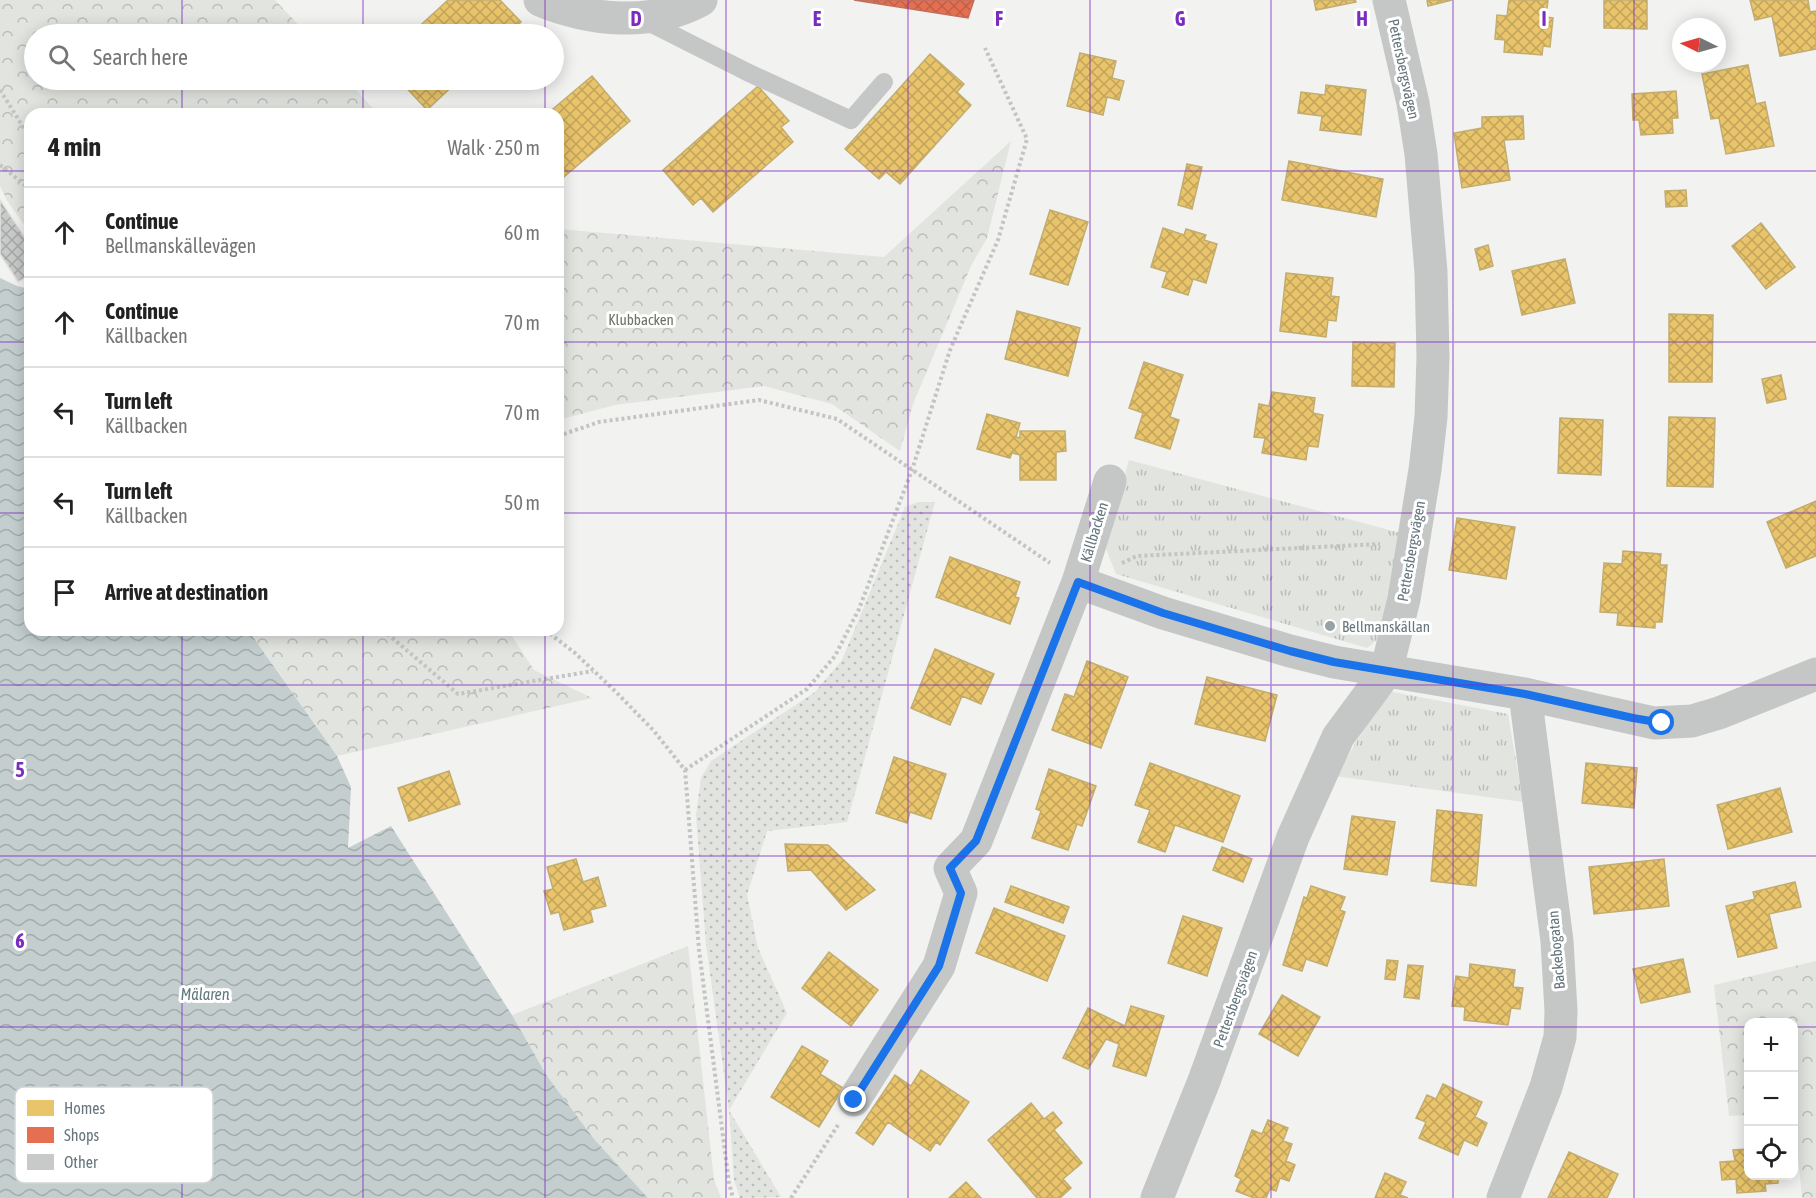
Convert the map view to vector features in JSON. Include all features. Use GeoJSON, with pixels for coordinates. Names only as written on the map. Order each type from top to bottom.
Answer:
{"type":"FeatureCollection","features":[{"type":"Feature","properties":{"kind":"street"},"geometry":{"type":"LineString","coordinates":[[540,0],[578,13],[640,18],[672,12],[701,0]]}},
{"type":"Feature","properties":{"kind":"street","name":"Pettersbergsvägen"},"geometry":{"type":"LineString","coordinates":[[1157,1198],[1204,1081],[1293,837],[1338,737],[1386,672],[1404,599],[1431,417],[1433,357],[1431,273],[1421,154],[1413,103],[1389,0]]}},
{"type":"Feature","properties":{"kind":"street","name":"Källbacken"},"geometry":{"type":"LineString","coordinates":[[854,1100],[939,966],[961,893],[950,868],[976,841],[1078,582],[1110,481]]}},
{"type":"Feature","properties":{"kind":"street","name":"Källbacken"},"geometry":{"type":"LineString","coordinates":[[1078,582],[1163,613],[1290,651],[1386,672],[1525,694],[1644,720],[1671,723],[1692,721],[1719,713],[1816,674]]}},
{"type":"Feature","properties":{"kind":"street","name":"Backebogatan"},"geometry":{"type":"LineString","coordinates":[[1503,1198],[1546,1087],[1560,1037],[1561,1011],[1557,941],[1525,694]]}},
{"type":"Feature","properties":{"kind":"lane"},"geometry":{"type":"LineString","coordinates":[[640,18],[747,72],[851,120],[884,82]]}},
{"type":"Feature","properties":{"kind":"path"},"geometry":{"type":"LineString","coordinates":[[685,770],[807,689],[836,657],[859,609],[912,470],[950,350],[998,240],[1027,139],[985,48]]}},
{"type":"Feature","properties":{"kind":"path"},"geometry":{"type":"LineString","coordinates":[[0,90],[24,128]]}},
{"type":"Feature","properties":{"kind":"path"},"geometry":{"type":"LineString","coordinates":[[0,165],[24,184]]}},
{"type":"Feature","properties":{"kind":"path"},"geometry":{"type":"LineString","coordinates":[[564,433],[599,422],[759,400],[837,418],[1078,582],[1137,556],[1414,543]]}},
{"type":"Feature","properties":{"kind":"path"},"geometry":{"type":"LineString","coordinates":[[390,636],[458,694],[593,671]]}},
{"type":"Feature","properties":{"kind":"path"},"geometry":{"type":"LineString","coordinates":[[552,636],[593,671],[654,731],[685,770],[699,950],[729,1183],[733,1198]]}},
{"type":"Feature","properties":{"kind":"path"},"geometry":{"type":"LineString","coordinates":[[791,1198],[854,1100]]}},
{"type":"Feature","properties":{"kind":"green space"},"geometry":{"type":"Polygon","coordinates":[[[0,0],[275,0],[298,24],[24,24],[24,90],[356,90],[373,108],[24,108],[24,225],[0,186],[0,0]]]}},
{"type":"Feature","properties":{"kind":"green space","name":"Klubbacken"},"geometry":{"type":"Polygon","coordinates":[[[1011,141],[987,238],[971,266],[913,404],[900,451],[832,404],[764,386],[615,405],[564,418],[564,230],[884,257],[1011,141]]]}},
{"type":"Feature","properties":{"kind":"green space"},"geometry":{"type":"Polygon","coordinates":[[[1129,460],[1404,534],[1381,637],[1367,648],[1116,574],[1105,546],[1129,460]]]}},
{"type":"Feature","properties":{"kind":"green space"},"geometry":{"type":"Polygon","coordinates":[[[918,502],[935,502],[847,822],[767,831],[747,895],[758,948],[787,1013],[729,1110],[706,944],[696,815],[701,778],[711,761],[815,692],[842,660],[905,507],[918,502]]]}},
{"type":"Feature","properties":{"kind":"green space"},"geometry":{"type":"Polygon","coordinates":[[[252,636],[512,636],[534,670],[592,698],[337,756],[252,636]]]}},
{"type":"Feature","properties":{"kind":"green space"},"geometry":{"type":"Polygon","coordinates":[[[1388,691],[1508,714],[1523,802],[1335,776],[1388,691]]]}},
{"type":"Feature","properties":{"kind":"green space"},"geometry":{"type":"Polygon","coordinates":[[[688,946],[714,1180],[721,1198],[648,1198],[594,1139],[547,1076],[512,1015],[688,946]]]}},
{"type":"Feature","properties":{"kind":"green space"},"geometry":{"type":"Polygon","coordinates":[[[1816,961],[1816,1198],[1802,1198],[1798,1156],[1798,1018],[1744,1018],[1744,1115],[1729,1116],[1714,985],[1816,961]]]}},
{"type":"Feature","properties":{"kind":"green space"},"geometry":{"type":"Polygon","coordinates":[[[729,1110],[781,1197],[740,1198],[734,1180],[729,1110]]]}},
{"type":"Feature","properties":{"kind":"water","name":"Mälaren"},"geometry":{"type":"Polygon","coordinates":[[[0,278],[24,288],[24,636],[252,636],[337,756],[351,787],[348,848],[391,826],[512,1015],[547,1076],[594,1139],[648,1198],[0,1198],[0,278]]]}},
{"type":"Feature","properties":{"kind":"building: Homes"},"geometry":{"type":"Polygon","coordinates":[[[448,0],[500,0],[521,22],[519,24],[422,24],[448,0]]]}},
{"type":"Feature","properties":{"kind":"building: Homes"},"geometry":{"type":"Polygon","coordinates":[[[1314,0],[1355,0],[1356,2],[1316,10],[1314,0]]]}},
{"type":"Feature","properties":{"kind":"building: Homes"},"geometry":{"type":"Polygon","coordinates":[[[1427,0],[1452,0],[1428,6],[1427,0]]]}},
{"type":"Feature","properties":{"kind":"building: Homes"},"geometry":{"type":"Polygon","coordinates":[[[1509,0],[1548,0],[1546,17],[1553,18],[1550,47],[1543,46],[1542,55],[1504,52],[1505,40],[1495,39],[1497,15],[1507,16],[1509,0]]]}},
{"type":"Feature","properties":{"kind":"building: Homes"},"geometry":{"type":"Polygon","coordinates":[[[1604,0],[1647,0],[1647,29],[1604,28],[1604,0]]]}},
{"type":"Feature","properties":{"kind":"building: Homes"},"geometry":{"type":"Polygon","coordinates":[[[1750,0],[1808,0],[1810,12],[1816,11],[1816,49],[1780,56],[1772,16],[1755,20],[1750,0]]]}},
{"type":"Feature","properties":{"kind":"building: Homes"},"geometry":{"type":"Polygon","coordinates":[[[1080,53],[1116,61],[1112,78],[1124,81],[1119,100],[1107,97],[1103,115],[1067,106],[1080,53]]]}},
{"type":"Feature","properties":{"kind":"building: Homes"},"geometry":{"type":"Polygon","coordinates":[[[930,54],[964,84],[957,92],[971,105],[900,184],[886,172],[879,179],[845,149],[930,54]]]}},
{"type":"Feature","properties":{"kind":"building: Homes"},"geometry":{"type":"Polygon","coordinates":[[[1748,65],[1756,104],[1765,102],[1774,146],[1726,154],[1719,118],[1711,119],[1702,74],[1726,72],[1726,69],[1748,65]]]}},
{"type":"Feature","properties":{"kind":"building: Homes"},"geometry":{"type":"Polygon","coordinates":[[[592,76],[630,121],[564,177],[564,108],[554,108],[592,76]]]}},
{"type":"Feature","properties":{"kind":"building: Homes"},"geometry":{"type":"Polygon","coordinates":[[[1326,85],[1366,90],[1361,135],[1320,130],[1322,116],[1298,113],[1301,92],[1325,95],[1326,85]]]}},
{"type":"Feature","properties":{"kind":"building: Homes"},"geometry":{"type":"Polygon","coordinates":[[[758,86],[789,121],[781,127],[793,142],[713,212],[701,198],[693,205],[663,170],[758,86]]]}},
{"type":"Feature","properties":{"kind":"building: Homes"},"geometry":{"type":"Polygon","coordinates":[[[408,90],[448,90],[429,108],[425,108],[408,90]]]}},
{"type":"Feature","properties":{"kind":"building: Homes"},"geometry":{"type":"Polygon","coordinates":[[[1676,91],[1678,118],[1672,118],[1673,133],[1641,135],[1639,120],[1633,120],[1632,94],[1676,91]]]}},
{"type":"Feature","properties":{"kind":"building: Homes"},"geometry":{"type":"Polygon","coordinates":[[[1523,116],[1524,139],[1504,140],[1510,180],[1462,188],[1454,133],[1482,128],[1482,117],[1523,116]]]}},
{"type":"Feature","properties":{"kind":"building: Homes"},"geometry":{"type":"Polygon","coordinates":[[[1289,161],[1383,179],[1376,217],[1282,200],[1289,161]]]}},
{"type":"Feature","properties":{"kind":"building: Homes"},"geometry":{"type":"Polygon","coordinates":[[[1187,164],[1202,167],[1192,209],[1178,205],[1187,164]]]}},
{"type":"Feature","properties":{"kind":"building: Homes"},"geometry":{"type":"Polygon","coordinates":[[[1686,190],[1687,206],[1666,207],[1665,191],[1686,190]]]}},
{"type":"Feature","properties":{"kind":"building: Homes"},"geometry":{"type":"Polygon","coordinates":[[[1050,210],[1088,222],[1068,285],[1030,274],[1050,210]]]}},
{"type":"Feature","properties":{"kind":"building: Homes"},"geometry":{"type":"Polygon","coordinates":[[[1761,223],[1795,267],[1766,289],[1732,246],[1761,223]]]}},
{"type":"Feature","properties":{"kind":"building: Homes"},"geometry":{"type":"Polygon","coordinates":[[[1163,228],[1184,235],[1186,229],[1206,235],[1204,240],[1217,244],[1206,283],[1193,279],[1188,295],[1162,287],[1167,272],[1151,267],[1163,228]]]}},
{"type":"Feature","properties":{"kind":"building: Homes"},"geometry":{"type":"Polygon","coordinates":[[[1488,245],[1493,266],[1480,270],[1475,249],[1488,245]]]}},
{"type":"Feature","properties":{"kind":"building: Homes"},"geometry":{"type":"Polygon","coordinates":[[[1565,259],[1575,303],[1522,315],[1512,271],[1565,259]]]}},
{"type":"Feature","properties":{"kind":"building: Homes"},"geometry":{"type":"Polygon","coordinates":[[[1286,273],[1333,278],[1331,296],[1339,297],[1336,321],[1328,320],[1326,337],[1280,331],[1286,273]]]}},
{"type":"Feature","properties":{"kind":"building: Homes"},"geometry":{"type":"Polygon","coordinates":[[[1017,311],[1080,328],[1068,376],[1005,359],[1017,311]]]}},
{"type":"Feature","properties":{"kind":"building: Homes"},"geometry":{"type":"Polygon","coordinates":[[[1669,314],[1713,315],[1712,382],[1669,382],[1669,314]]]}},
{"type":"Feature","properties":{"kind":"building: Homes"},"geometry":{"type":"Polygon","coordinates":[[[1353,342],[1395,343],[1394,387],[1352,386],[1353,342]]]}},
{"type":"Feature","properties":{"kind":"building: Homes"},"geometry":{"type":"Polygon","coordinates":[[[1144,362],[1183,375],[1170,417],[1179,420],[1170,449],[1135,438],[1143,413],[1129,408],[1144,362]]]}},
{"type":"Feature","properties":{"kind":"building: Homes"},"geometry":{"type":"Polygon","coordinates":[[[1781,375],[1786,399],[1767,403],[1762,379],[1781,375]]]}},
{"type":"Feature","properties":{"kind":"building: Homes"},"geometry":{"type":"Polygon","coordinates":[[[1272,392],[1315,398],[1313,413],[1323,415],[1318,447],[1308,446],[1306,460],[1262,453],[1265,438],[1254,437],[1259,404],[1269,406],[1272,392]]]}},
{"type":"Feature","properties":{"kind":"building: Homes"},"geometry":{"type":"Polygon","coordinates":[[[987,414],[1020,423],[1016,437],[1020,438],[1020,431],[1065,431],[1066,451],[1056,452],[1056,480],[1020,480],[1020,455],[1012,453],[1010,458],[977,449],[987,414]]]}},
{"type":"Feature","properties":{"kind":"building: Homes"},"geometry":{"type":"Polygon","coordinates":[[[1669,417],[1715,418],[1713,487],[1667,486],[1669,417]]]}},
{"type":"Feature","properties":{"kind":"building: Homes"},"geometry":{"type":"Polygon","coordinates":[[[1560,418],[1603,420],[1601,475],[1558,473],[1560,418]]]}},
{"type":"Feature","properties":{"kind":"building: Homes"},"geometry":{"type":"Polygon","coordinates":[[[1816,501],[1816,556],[1786,568],[1767,522],[1816,501]]]}},
{"type":"Feature","properties":{"kind":"building: Homes"},"geometry":{"type":"Polygon","coordinates":[[[1457,518],[1515,527],[1506,579],[1449,570],[1457,518]]]}},
{"type":"Feature","properties":{"kind":"building: Homes"},"geometry":{"type":"Polygon","coordinates":[[[1623,551],[1661,554],[1660,565],[1667,565],[1662,622],[1655,622],[1655,628],[1617,625],[1618,613],[1600,612],[1604,563],[1622,564],[1623,551]]]}},
{"type":"Feature","properties":{"kind":"building: Homes"},"geometry":{"type":"Polygon","coordinates":[[[950,557],[1020,582],[1015,597],[1019,598],[1010,624],[936,597],[950,557]]]}},
{"type":"Feature","properties":{"kind":"building: Homes"},"geometry":{"type":"Polygon","coordinates":[[[935,649],[994,674],[981,704],[962,696],[950,725],[911,708],[935,649]]]}},
{"type":"Feature","properties":{"kind":"building: Homes"},"geometry":{"type":"Polygon","coordinates":[[[1087,661],[1128,677],[1101,748],[1052,730],[1065,694],[1074,697],[1087,661]]]}},
{"type":"Feature","properties":{"kind":"building: Homes"},"geometry":{"type":"Polygon","coordinates":[[[1207,677],[1277,695],[1265,741],[1195,724],[1207,677]]]}},
{"type":"Feature","properties":{"kind":"building: Homes"},"geometry":{"type":"Polygon","coordinates":[[[894,757],[946,774],[931,819],[910,812],[907,823],[876,813],[894,757]]]}},
{"type":"Feature","properties":{"kind":"building: Homes"},"geometry":{"type":"Polygon","coordinates":[[[1150,763],[1240,796],[1223,842],[1175,825],[1165,852],[1138,842],[1150,810],[1135,805],[1150,763]]]}},
{"type":"Feature","properties":{"kind":"building: Homes"},"geometry":{"type":"Polygon","coordinates":[[[1586,763],[1637,768],[1634,808],[1582,803],[1586,763]]]}},
{"type":"Feature","properties":{"kind":"building: Homes"},"geometry":{"type":"Polygon","coordinates":[[[1049,769],[1096,786],[1082,826],[1077,824],[1068,850],[1032,838],[1041,811],[1036,809],[1049,769]]]}},
{"type":"Feature","properties":{"kind":"building: Homes"},"geometry":{"type":"Polygon","coordinates":[[[449,771],[460,804],[409,821],[398,788],[449,771]]]}},
{"type":"Feature","properties":{"kind":"building: Homes"},"geometry":{"type":"Polygon","coordinates":[[[1780,788],[1792,832],[1728,849],[1717,805],[1780,788]]]}},
{"type":"Feature","properties":{"kind":"building: Homes"},"geometry":{"type":"Polygon","coordinates":[[[1437,810],[1482,815],[1476,886],[1431,881],[1437,810]]]}},
{"type":"Feature","properties":{"kind":"building: Homes"},"geometry":{"type":"Polygon","coordinates":[[[1352,816],[1395,822],[1387,875],[1344,869],[1352,816]]]}},
{"type":"Feature","properties":{"kind":"building: Homes"},"geometry":{"type":"Polygon","coordinates":[[[785,844],[828,845],[875,890],[846,910],[811,870],[788,871],[785,844]]]}},
{"type":"Feature","properties":{"kind":"building: Homes"},"geometry":{"type":"Polygon","coordinates":[[[1222,847],[1252,859],[1243,882],[1213,870],[1222,847]]]}},
{"type":"Feature","properties":{"kind":"building: Homes"},"geometry":{"type":"Polygon","coordinates":[[[576,859],[583,882],[598,877],[606,906],[590,910],[593,922],[564,930],[559,912],[551,914],[544,891],[553,889],[547,867],[576,859]]]}},
{"type":"Feature","properties":{"kind":"building: Homes"},"geometry":{"type":"Polygon","coordinates":[[[1664,859],[1669,906],[1594,914],[1589,867],[1664,859]]]}},
{"type":"Feature","properties":{"kind":"building: Homes"},"geometry":{"type":"Polygon","coordinates":[[[1795,882],[1801,907],[1769,914],[1777,948],[1738,957],[1726,906],[1755,899],[1753,892],[1795,882]]]}},
{"type":"Feature","properties":{"kind":"building: Homes"},"geometry":{"type":"Polygon","coordinates":[[[1011,886],[1069,907],[1063,923],[1005,902],[1011,886]]]}},
{"type":"Feature","properties":{"kind":"building: Homes"},"geometry":{"type":"Polygon","coordinates":[[[1311,886],[1345,897],[1340,910],[1345,912],[1327,966],[1306,959],[1302,971],[1283,965],[1304,897],[1307,898],[1311,886]]]}},
{"type":"Feature","properties":{"kind":"building: Homes"},"geometry":{"type":"Polygon","coordinates":[[[994,908],[1065,936],[1047,981],[976,953],[994,908]]]}},
{"type":"Feature","properties":{"kind":"building: Homes"},"geometry":{"type":"Polygon","coordinates":[[[1183,916],[1222,928],[1207,976],[1168,963],[1183,916]]]}},
{"type":"Feature","properties":{"kind":"building: Homes"},"geometry":{"type":"Polygon","coordinates":[[[829,952],[878,990],[851,1026],[802,988],[829,952]]]}},
{"type":"Feature","properties":{"kind":"building: Homes"},"geometry":{"type":"Polygon","coordinates":[[[1683,959],[1690,992],[1641,1003],[1633,969],[1683,959]]]}},
{"type":"Feature","properties":{"kind":"building: Homes"},"geometry":{"type":"Polygon","coordinates":[[[1387,960],[1398,961],[1395,980],[1385,979],[1387,960]]]}},
{"type":"Feature","properties":{"kind":"building: Homes"},"geometry":{"type":"Polygon","coordinates":[[[1470,964],[1515,970],[1513,987],[1523,988],[1520,1009],[1511,1008],[1508,1025],[1464,1020],[1465,1007],[1452,1006],[1456,976],[1469,978],[1470,964]]]}},
{"type":"Feature","properties":{"kind":"building: Homes"},"geometry":{"type":"Polygon","coordinates":[[[1408,965],[1423,966],[1419,999],[1404,997],[1408,965]]]}},
{"type":"Feature","properties":{"kind":"building: Homes"},"geometry":{"type":"Polygon","coordinates":[[[1282,995],[1320,1017],[1298,1056],[1259,1034],[1282,995]]]}},
{"type":"Feature","properties":{"kind":"building: Homes"},"geometry":{"type":"Polygon","coordinates":[[[1131,1006],[1164,1016],[1146,1076],[1113,1066],[1119,1044],[1106,1039],[1088,1069],[1063,1058],[1088,1008],[1125,1026],[1131,1006]]]}},
{"type":"Feature","properties":{"kind":"building: Homes"},"geometry":{"type":"Polygon","coordinates":[[[802,1046],[828,1061],[820,1074],[843,1088],[819,1127],[771,1097],[802,1046]]]}},
{"type":"Feature","properties":{"kind":"building: Homes"},"geometry":{"type":"Polygon","coordinates":[[[921,1070],[969,1102],[940,1145],[936,1142],[930,1151],[888,1122],[873,1145],[856,1133],[895,1075],[911,1086],[921,1070]]]}},
{"type":"Feature","properties":{"kind":"building: Homes"},"geometry":{"type":"Polygon","coordinates":[[[1443,1084],[1482,1102],[1475,1117],[1487,1123],[1477,1146],[1464,1140],[1458,1155],[1419,1138],[1426,1122],[1416,1118],[1427,1095],[1436,1099],[1443,1084]]]}},
{"type":"Feature","properties":{"kind":"building: Homes"},"geometry":{"type":"Polygon","coordinates":[[[1031,1103],[1044,1119],[1053,1112],[1062,1123],[1054,1130],[1082,1163],[1063,1179],[1071,1188],[1060,1198],[1037,1198],[988,1140],[1031,1103]]]}},
{"type":"Feature","properties":{"kind":"building: Homes"},"geometry":{"type":"Polygon","coordinates":[[[1268,1120],[1288,1128],[1283,1141],[1292,1144],[1286,1161],[1295,1165],[1289,1181],[1280,1178],[1276,1191],[1270,1189],[1266,1198],[1254,1198],[1236,1191],[1241,1179],[1235,1176],[1252,1130],[1262,1134],[1268,1120]]]}},
{"type":"Feature","properties":{"kind":"building: Homes"},"geometry":{"type":"Polygon","coordinates":[[[1744,1149],[1744,1180],[1778,1180],[1778,1183],[1765,1184],[1766,1191],[1737,1193],[1736,1179],[1722,1180],[1720,1162],[1735,1161],[1733,1150],[1744,1149]]]}},
{"type":"Feature","properties":{"kind":"building: Homes"},"geometry":{"type":"Polygon","coordinates":[[[1569,1152],[1618,1174],[1607,1198],[1548,1198],[1569,1152]]]}},
{"type":"Feature","properties":{"kind":"building: Homes"},"geometry":{"type":"Polygon","coordinates":[[[1385,1173],[1406,1182],[1400,1195],[1408,1198],[1375,1198],[1385,1173]]]}},
{"type":"Feature","properties":{"kind":"building: Homes"},"geometry":{"type":"Polygon","coordinates":[[[966,1182],[981,1198],[949,1198],[966,1182]]]}},
{"type":"Feature","properties":{"kind":"building: Shops"},"geometry":{"type":"Polygon","coordinates":[[[854,0],[974,0],[968,18],[854,0]]]}},
{"type":"Feature","properties":{"kind":"building: Other"},"geometry":{"type":"Polygon","coordinates":[[[0,200],[24,236],[24,278],[18,282],[0,254],[0,200]]]}},
{"type":"Feature","properties":{"kind":"place","name":"Bellmanskällan"},"geometry":{"type":"Point","coordinates":[1330,626]}},
{"type":"Feature","properties":{"kind":"route"},"geometry":{"type":"LineString","coordinates":[[854,1100],[939,966],[961,893],[950,868],[976,841],[1078,582],[1163,613],[1334,662],[1525,694],[1662,723]]}}]}
